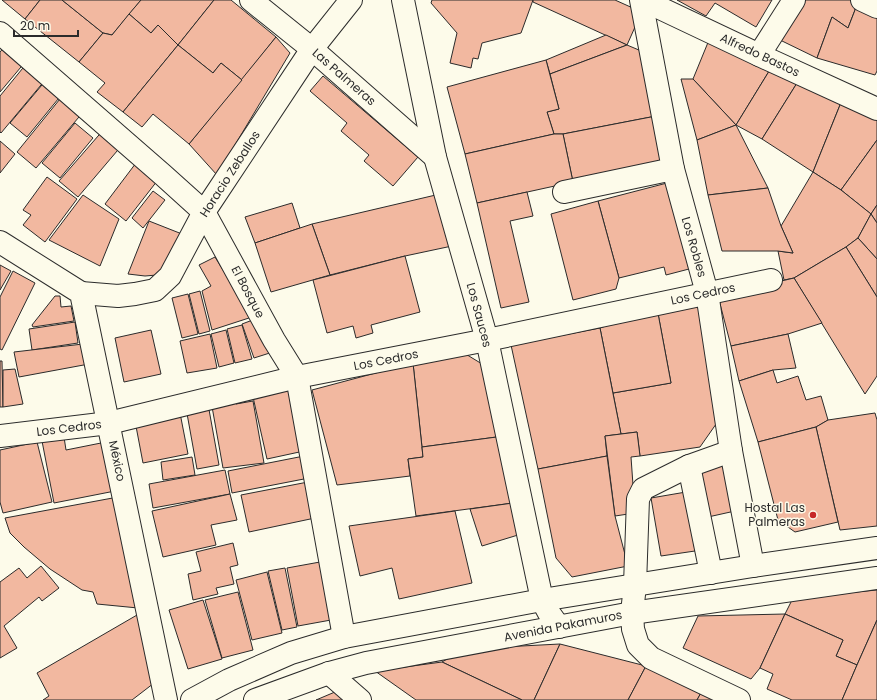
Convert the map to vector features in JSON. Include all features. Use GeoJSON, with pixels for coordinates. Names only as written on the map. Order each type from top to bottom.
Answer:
{"type":"FeatureCollection","features":[{"type":"Feature","properties":{"kind":"main road","name":"Las Palmeras"},"geometry":{"type":"LineString","coordinates":[[251,0],[312,49],[435,157]]}},
{"type":"Feature","properties":{"kind":"main road","name":"Horacio Zeballos"},"geometry":{"type":"LineString","coordinates":[[81,293],[118,296],[155,290],[170,276],[204,212],[312,49],[352,0]]}},
{"type":"Feature","properties":{"kind":"main road","name":"Los Sauces"},"geometry":{"type":"LineString","coordinates":[[403,0],[435,157],[487,340],[542,600],[549,614],[559,627]]}},
{"type":"Feature","properties":{"kind":"main road","name":"Alfredo Bastos"},"geometry":{"type":"LineString","coordinates":[[642,0],[877,108]]}},
{"type":"Feature","properties":{"kind":"main road","name":"Los Robles"},"geometry":{"type":"LineString","coordinates":[[642,0],[673,169],[707,293],[731,450],[753,566]]}},
{"type":"Feature","properties":{"kind":"main road"},"geometry":{"type":"LineString","coordinates":[[759,55],[794,0]]}},
{"type":"Feature","properties":{"kind":"main road"},"geometry":{"type":"LineString","coordinates":[[862,0],[877,7]]}},
{"type":"Feature","properties":{"kind":"main road","name":"El Bosque"},"geometry":{"type":"LineString","coordinates":[[0,33],[204,212],[274,340],[297,377],[344,637]]}},
{"type":"Feature","properties":{"kind":"main road"},"geometry":{"type":"LineString","coordinates":[[564,192],[673,169]]}},
{"type":"Feature","properties":{"kind":"main road"},"geometry":{"type":"LineString","coordinates":[[0,242],[81,293]]}},
{"type":"Feature","properties":{"kind":"main road","name":"Los Cedros"},"geometry":{"type":"LineString","coordinates":[[0,436],[109,423],[297,377],[487,340],[771,280]]}},
{"type":"Feature","properties":{"kind":"main road","name":"México"},"geometry":{"type":"LineString","coordinates":[[81,293],[166,700]]}},
{"type":"Feature","properties":{"kind":"main road"},"geometry":{"type":"LineString","coordinates":[[731,450],[689,466],[643,489],[638,499],[635,585],[632,613],[633,629],[638,645],[651,658],[739,700]]}},
{"type":"Feature","properties":{"kind":"main road"},"geometry":{"type":"LineString","coordinates":[[689,466],[711,573]]}},
{"type":"Feature","properties":{"kind":"main road"},"geometry":{"type":"LineString","coordinates":[[192,700],[229,680],[291,653],[344,637],[542,600],[753,566],[877,548]]}},
{"type":"Feature","properties":{"kind":"main road","name":"Avenida Pakamuros"},"geometry":{"type":"LineString","coordinates":[[255,700],[329,673],[366,663],[632,613],[877,578]]}},
{"type":"Feature","properties":{"kind":"main road"},"geometry":{"type":"LineString","coordinates":[[329,673],[360,700]]}},
{"type":"Feature","properties":{"kind":"building"},"geometry":{"type":"Polygon","coordinates":[[[2,0],[40,0],[25,19],[2,0]]]}},
{"type":"Feature","properties":{"kind":"building"},"geometry":{"type":"Polygon","coordinates":[[[40,0],[62,0],[103,33],[79,62],[25,19],[40,0]]]}},
{"type":"Feature","properties":{"kind":"building"},"geometry":{"type":"Polygon","coordinates":[[[62,0],[141,0],[112,35],[103,33],[62,0]]]}},
{"type":"Feature","properties":{"kind":"building"},"geometry":{"type":"Polygon","coordinates":[[[141,0],[214,0],[178,45],[158,25],[151,33],[129,14],[141,0]]]}},
{"type":"Feature","properties":{"kind":"building"},"geometry":{"type":"Polygon","coordinates":[[[214,0],[231,0],[276,37],[242,80],[221,63],[213,73],[178,45],[214,0]]]}},
{"type":"Feature","properties":{"kind":"building"},"geometry":{"type":"Polygon","coordinates":[[[432,0],[533,0],[521,33],[482,43],[478,59],[473,58],[471,68],[450,63],[457,33],[431,3],[432,0]]]}},
{"type":"Feature","properties":{"kind":"building"},"geometry":{"type":"Polygon","coordinates":[[[533,0],[615,0],[635,9],[635,27],[627,45],[533,2],[533,0]]]}},
{"type":"Feature","properties":{"kind":"building"},"geometry":{"type":"Polygon","coordinates":[[[677,0],[772,0],[756,27],[715,3],[706,16],[677,0]]]}},
{"type":"Feature","properties":{"kind":"building"},"geometry":{"type":"Polygon","coordinates":[[[802,0],[852,0],[856,2],[855,10],[848,28],[832,17],[817,58],[780,40],[802,0]]]}},
{"type":"Feature","properties":{"kind":"building"},"geometry":{"type":"Polygon","coordinates":[[[856,2],[877,14],[877,71],[875,75],[817,58],[832,17],[848,28],[855,10],[856,2]]]}},
{"type":"Feature","properties":{"kind":"building"},"geometry":{"type":"Polygon","coordinates":[[[129,14],[151,33],[158,25],[178,45],[123,112],[97,92],[105,83],[79,62],[103,33],[112,35],[129,14]]]}},
{"type":"Feature","properties":{"kind":"building"},"geometry":{"type":"Polygon","coordinates":[[[606,35],[627,45],[550,74],[546,60],[606,35]]]}},
{"type":"Feature","properties":{"kind":"building"},"geometry":{"type":"Polygon","coordinates":[[[276,37],[290,53],[217,175],[189,144],[276,37]]]}},
{"type":"Feature","properties":{"kind":"building"},"geometry":{"type":"Polygon","coordinates":[[[709,40],[771,68],[736,125],[693,79],[709,40]]]}},
{"type":"Feature","properties":{"kind":"building"},"geometry":{"type":"Polygon","coordinates":[[[6,45],[26,61],[0,92],[0,52],[6,45]]]}},
{"type":"Feature","properties":{"kind":"building"},"geometry":{"type":"Polygon","coordinates":[[[178,45],[213,73],[221,63],[242,80],[189,144],[153,114],[142,127],[123,112],[178,45]]]}},
{"type":"Feature","properties":{"kind":"building"},"geometry":{"type":"Polygon","coordinates":[[[627,45],[646,53],[656,116],[563,134],[554,134],[547,112],[559,109],[550,74],[627,45]]]}},
{"type":"Feature","properties":{"kind":"building"},"geometry":{"type":"Polygon","coordinates":[[[546,60],[559,109],[547,112],[554,134],[465,154],[447,87],[546,60]]]}},
{"type":"Feature","properties":{"kind":"building"},"geometry":{"type":"Polygon","coordinates":[[[27,63],[46,79],[1,133],[0,96],[27,63]]]}},
{"type":"Feature","properties":{"kind":"building"},"geometry":{"type":"Polygon","coordinates":[[[771,68],[797,83],[762,139],[736,125],[771,68]]]}},
{"type":"Feature","properties":{"kind":"building"},"geometry":{"type":"Polygon","coordinates":[[[323,76],[418,157],[393,186],[364,161],[369,155],[341,131],[347,123],[310,91],[323,76]]]}},
{"type":"Feature","properties":{"kind":"building"},"geometry":{"type":"Polygon","coordinates":[[[47,79],[63,93],[27,137],[10,123],[47,79]]]}},
{"type":"Feature","properties":{"kind":"building"},"geometry":{"type":"Polygon","coordinates":[[[681,79],[693,79],[736,125],[697,140],[681,79]]]}},
{"type":"Feature","properties":{"kind":"building"},"geometry":{"type":"Polygon","coordinates":[[[797,83],[842,100],[813,172],[762,139],[797,83]]]}},
{"type":"Feature","properties":{"kind":"building"},"geometry":{"type":"Polygon","coordinates":[[[64,94],[84,111],[36,168],[17,152],[64,94]]]}},
{"type":"Feature","properties":{"kind":"building"},"geometry":{"type":"Polygon","coordinates":[[[842,100],[877,116],[877,140],[841,190],[813,172],[842,100]]]}},
{"type":"Feature","properties":{"kind":"building"},"geometry":{"type":"Polygon","coordinates":[[[656,116],[665,164],[573,182],[563,134],[656,116]]]}},
{"type":"Feature","properties":{"kind":"building"},"geometry":{"type":"Polygon","coordinates":[[[75,123],[93,138],[60,178],[42,163],[75,123]]]}},
{"type":"Feature","properties":{"kind":"building"},"geometry":{"type":"Polygon","coordinates":[[[736,125],[768,188],[708,195],[697,140],[736,125]]]}},
{"type":"Feature","properties":{"kind":"building"},"geometry":{"type":"Polygon","coordinates":[[[105,128],[123,144],[78,197],[59,181],[105,128]]]}},
{"type":"Feature","properties":{"kind":"building"},"geometry":{"type":"Polygon","coordinates":[[[554,134],[563,134],[573,182],[477,203],[465,154],[554,134]]]}},
{"type":"Feature","properties":{"kind":"building"},"geometry":{"type":"Polygon","coordinates":[[[877,140],[877,205],[871,214],[841,190],[877,140]]]}},
{"type":"Feature","properties":{"kind":"building"},"geometry":{"type":"Polygon","coordinates":[[[0,141],[15,154],[0,173],[0,141]]]}},
{"type":"Feature","properties":{"kind":"building"},"geometry":{"type":"Polygon","coordinates":[[[139,159],[161,176],[126,221],[105,204],[139,159]]]}},
{"type":"Feature","properties":{"kind":"building"},"geometry":{"type":"Polygon","coordinates":[[[813,172],[841,190],[871,214],[858,238],[846,247],[794,278],[784,280],[778,251],[793,253],[781,226],[813,172]]]}},
{"type":"Feature","properties":{"kind":"building"},"geometry":{"type":"Polygon","coordinates":[[[47,177],[77,199],[45,242],[23,225],[31,215],[23,210],[47,177]]]}},
{"type":"Feature","properties":{"kind":"building"},"geometry":{"type":"Polygon","coordinates":[[[667,183],[689,269],[666,275],[664,267],[619,278],[598,201],[667,183]]]}},
{"type":"Feature","properties":{"kind":"building"},"geometry":{"type":"Polygon","coordinates":[[[768,188],[781,226],[793,253],[778,251],[722,251],[708,195],[768,188]]]}},
{"type":"Feature","properties":{"kind":"building"},"geometry":{"type":"Polygon","coordinates":[[[153,191],[165,200],[143,228],[132,218],[153,191]]]}},
{"type":"Feature","properties":{"kind":"building"},"geometry":{"type":"Polygon","coordinates":[[[527,192],[533,216],[510,221],[529,302],[501,308],[477,203],[527,192]]]}},
{"type":"Feature","properties":{"kind":"building"},"geometry":{"type":"Polygon","coordinates":[[[440,194],[452,246],[330,275],[312,224],[440,194]]]}},
{"type":"Feature","properties":{"kind":"building"},"geometry":{"type":"Polygon","coordinates":[[[83,195],[119,219],[100,266],[49,240],[83,195]]]}},
{"type":"Feature","properties":{"kind":"building"},"geometry":{"type":"Polygon","coordinates":[[[598,201],[619,278],[616,289],[573,300],[551,214],[598,201]]]}},
{"type":"Feature","properties":{"kind":"building"},"geometry":{"type":"Polygon","coordinates":[[[292,203],[300,228],[255,243],[245,217],[292,203]]]}},
{"type":"Feature","properties":{"kind":"building"},"geometry":{"type":"Polygon","coordinates":[[[877,205],[877,223],[871,214],[877,205]]]}},
{"type":"Feature","properties":{"kind":"building"},"geometry":{"type":"Polygon","coordinates":[[[871,214],[877,223],[877,259],[858,238],[871,214]]]}},
{"type":"Feature","properties":{"kind":"building"},"geometry":{"type":"Polygon","coordinates":[[[149,221],[182,234],[157,275],[145,276],[128,274],[149,221]]]}},
{"type":"Feature","properties":{"kind":"building"},"geometry":{"type":"Polygon","coordinates":[[[312,224],[330,275],[271,292],[255,243],[312,224]]]}},
{"type":"Feature","properties":{"kind":"building"},"geometry":{"type":"Polygon","coordinates":[[[858,238],[877,259],[877,297],[846,247],[858,238]]]}},
{"type":"Feature","properties":{"kind":"building"},"geometry":{"type":"Polygon","coordinates":[[[846,247],[877,297],[877,376],[865,394],[794,278],[846,247]]]}},
{"type":"Feature","properties":{"kind":"building"},"geometry":{"type":"Polygon","coordinates":[[[405,256],[420,312],[371,325],[373,333],[356,338],[353,326],[327,333],[313,280],[405,256]]]}},
{"type":"Feature","properties":{"kind":"building"},"geometry":{"type":"Polygon","coordinates":[[[215,257],[252,317],[212,330],[202,291],[211,286],[199,265],[215,257]]]}},
{"type":"Feature","properties":{"kind":"building"},"geometry":{"type":"Polygon","coordinates":[[[0,265],[11,271],[0,290],[0,265]]]}},
{"type":"Feature","properties":{"kind":"building"},"geometry":{"type":"Polygon","coordinates":[[[13,271],[35,283],[2,350],[0,349],[0,297],[13,271]]]}},
{"type":"Feature","properties":{"kind":"building"},"geometry":{"type":"Polygon","coordinates":[[[794,278],[822,323],[788,334],[731,346],[718,296],[794,278]]]}},
{"type":"Feature","properties":{"kind":"building"},"geometry":{"type":"Polygon","coordinates":[[[200,291],[210,331],[199,334],[189,294],[200,291]]]}},
{"type":"Feature","properties":{"kind":"building"},"geometry":{"type":"Polygon","coordinates":[[[188,294],[198,334],[182,338],[172,298],[188,294]]]}},
{"type":"Feature","properties":{"kind":"building"},"geometry":{"type":"Polygon","coordinates":[[[55,296],[60,296],[61,307],[71,306],[74,321],[33,327],[32,325],[55,296]]]}},
{"type":"Feature","properties":{"kind":"building"},"geometry":{"type":"Polygon","coordinates":[[[702,296],[721,417],[700,447],[640,456],[637,432],[621,434],[613,393],[671,383],[657,308],[702,296]]]}},
{"type":"Feature","properties":{"kind":"building"},"geometry":{"type":"Polygon","coordinates":[[[657,308],[671,383],[613,393],[600,328],[657,308]]]}},
{"type":"Feature","properties":{"kind":"building"},"geometry":{"type":"Polygon","coordinates":[[[258,318],[276,351],[254,358],[242,324],[258,318]]]}},
{"type":"Feature","properties":{"kind":"building"},"geometry":{"type":"Polygon","coordinates":[[[75,322],[78,343],[32,350],[29,329],[75,322]]]}},
{"type":"Feature","properties":{"kind":"building"},"geometry":{"type":"Polygon","coordinates":[[[242,325],[252,359],[235,363],[227,329],[242,325]]]}},
{"type":"Feature","properties":{"kind":"building"},"geometry":{"type":"Polygon","coordinates":[[[600,328],[621,434],[605,436],[607,456],[538,469],[511,345],[600,328]]]}},
{"type":"Feature","properties":{"kind":"building"},"geometry":{"type":"Polygon","coordinates":[[[151,330],[161,374],[124,382],[115,338],[151,330]]]}},
{"type":"Feature","properties":{"kind":"building"},"geometry":{"type":"Polygon","coordinates":[[[226,330],[234,363],[219,367],[211,334],[226,330]]]}},
{"type":"Feature","properties":{"kind":"building"},"geometry":{"type":"Polygon","coordinates":[[[210,334],[217,368],[187,373],[180,341],[210,334]]]}},
{"type":"Feature","properties":{"kind":"building"},"geometry":{"type":"Polygon","coordinates":[[[788,334],[796,368],[773,370],[739,381],[731,346],[788,334]]]}},
{"type":"Feature","properties":{"kind":"building"},"geometry":{"type":"Polygon","coordinates":[[[83,344],[89,364],[19,377],[14,352],[83,344]]]}},
{"type":"Feature","properties":{"kind":"building"},"geometry":{"type":"Polygon","coordinates":[[[464,353],[487,367],[504,436],[422,447],[413,363],[464,353]]]}},
{"type":"Feature","properties":{"kind":"building"},"geometry":{"type":"Polygon","coordinates":[[[0,361],[2,361],[3,407],[0,407],[0,361]]]}},
{"type":"Feature","properties":{"kind":"building"},"geometry":{"type":"Polygon","coordinates":[[[413,363],[423,457],[408,459],[410,476],[337,485],[312,390],[413,363]]]}},
{"type":"Feature","properties":{"kind":"building"},"geometry":{"type":"Polygon","coordinates":[[[15,369],[23,404],[3,407],[3,370],[15,369]]]}},
{"type":"Feature","properties":{"kind":"building"},"geometry":{"type":"Polygon","coordinates":[[[773,370],[777,383],[798,376],[806,400],[821,396],[828,420],[816,427],[758,442],[739,381],[773,370]]]}},
{"type":"Feature","properties":{"kind":"building"},"geometry":{"type":"Polygon","coordinates":[[[291,389],[304,451],[267,459],[253,397],[291,389]]]}},
{"type":"Feature","properties":{"kind":"building"},"geometry":{"type":"Polygon","coordinates":[[[235,397],[236,404],[253,401],[264,463],[223,468],[211,401],[235,397]]]}},
{"type":"Feature","properties":{"kind":"building"},"geometry":{"type":"Polygon","coordinates":[[[208,404],[219,465],[197,469],[186,408],[208,404]]]}},
{"type":"Feature","properties":{"kind":"building"},"geometry":{"type":"Polygon","coordinates":[[[180,413],[188,454],[143,463],[135,421],[180,413]]]}},
{"type":"Feature","properties":{"kind":"building"},"geometry":{"type":"Polygon","coordinates":[[[875,413],[877,420],[877,526],[840,530],[816,427],[828,420],[875,413]]]}},
{"type":"Feature","properties":{"kind":"building"},"geometry":{"type":"Polygon","coordinates":[[[816,427],[838,522],[795,532],[778,520],[758,442],[816,427]]]}},
{"type":"Feature","properties":{"kind":"building"},"geometry":{"type":"Polygon","coordinates":[[[637,432],[640,456],[631,457],[635,513],[615,516],[605,436],[637,432]]]}},
{"type":"Feature","properties":{"kind":"building"},"geometry":{"type":"Polygon","coordinates":[[[504,436],[513,503],[416,516],[408,459],[423,457],[422,447],[504,436]]]}},
{"type":"Feature","properties":{"kind":"building"},"geometry":{"type":"Polygon","coordinates":[[[64,437],[66,450],[106,442],[115,491],[54,503],[42,441],[64,437]]]}},
{"type":"Feature","properties":{"kind":"building"},"geometry":{"type":"Polygon","coordinates":[[[37,442],[52,502],[3,513],[0,502],[0,450],[37,442]]]}},
{"type":"Feature","properties":{"kind":"building"},"geometry":{"type":"Polygon","coordinates":[[[304,456],[309,478],[232,493],[228,471],[304,456]]]}},
{"type":"Feature","properties":{"kind":"building"},"geometry":{"type":"Polygon","coordinates":[[[607,456],[615,516],[628,566],[572,577],[556,558],[538,469],[607,456]]]}},
{"type":"Feature","properties":{"kind":"building"},"geometry":{"type":"Polygon","coordinates":[[[192,457],[195,475],[163,480],[161,462],[192,457]]]}},
{"type":"Feature","properties":{"kind":"building"},"geometry":{"type":"Polygon","coordinates":[[[725,462],[735,511],[708,517],[697,468],[725,462]]]}},
{"type":"Feature","properties":{"kind":"building"},"geometry":{"type":"Polygon","coordinates":[[[225,470],[230,494],[153,508],[149,484],[225,470]]]}},
{"type":"Feature","properties":{"kind":"building"},"geometry":{"type":"Polygon","coordinates":[[[308,482],[315,518],[249,532],[241,495],[308,482]]]}},
{"type":"Feature","properties":{"kind":"building"},"geometry":{"type":"Polygon","coordinates":[[[686,492],[695,551],[661,556],[651,498],[686,492]]]}},
{"type":"Feature","properties":{"kind":"building"},"geometry":{"type":"Polygon","coordinates":[[[230,494],[237,520],[211,525],[216,545],[163,557],[152,511],[230,494]]]}},
{"type":"Feature","properties":{"kind":"building"},"geometry":{"type":"Polygon","coordinates":[[[118,497],[138,608],[97,604],[93,592],[82,590],[50,569],[24,547],[10,533],[5,518],[118,497]]]}},
{"type":"Feature","properties":{"kind":"building"},"geometry":{"type":"Polygon","coordinates":[[[513,503],[518,535],[482,546],[470,509],[513,503]]]}},
{"type":"Feature","properties":{"kind":"building"},"geometry":{"type":"Polygon","coordinates":[[[455,511],[472,583],[399,599],[392,568],[360,576],[349,526],[455,511]]]}},
{"type":"Feature","properties":{"kind":"building"},"geometry":{"type":"Polygon","coordinates":[[[233,543],[238,565],[230,567],[234,584],[216,588],[218,594],[193,600],[188,574],[201,571],[196,552],[233,543]]]}},
{"type":"Feature","properties":{"kind":"building"},"geometry":{"type":"Polygon","coordinates":[[[320,562],[331,620],[298,626],[287,568],[320,562]]]}},
{"type":"Feature","properties":{"kind":"building"},"geometry":{"type":"Polygon","coordinates":[[[41,566],[59,588],[42,601],[39,597],[4,626],[17,648],[0,658],[0,582],[19,568],[27,578],[41,566]]]}},
{"type":"Feature","properties":{"kind":"building"},"geometry":{"type":"Polygon","coordinates":[[[285,568],[297,627],[282,630],[268,571],[285,568]]]}},
{"type":"Feature","properties":{"kind":"building"},"geometry":{"type":"Polygon","coordinates":[[[267,572],[282,633],[252,640],[236,580],[267,572]]]}},
{"type":"Feature","properties":{"kind":"building"},"geometry":{"type":"Polygon","coordinates":[[[877,590],[877,620],[857,665],[836,656],[843,640],[785,614],[793,598],[877,590]]]}},
{"type":"Feature","properties":{"kind":"building"},"geometry":{"type":"Polygon","coordinates":[[[238,592],[253,650],[222,658],[205,600],[238,592]]]}},
{"type":"Feature","properties":{"kind":"building"},"geometry":{"type":"Polygon","coordinates":[[[203,600],[222,659],[188,669],[169,610],[203,600]]]}},
{"type":"Feature","properties":{"kind":"building"},"geometry":{"type":"Polygon","coordinates":[[[785,614],[760,668],[751,679],[683,648],[698,616],[785,614]]]}},
{"type":"Feature","properties":{"kind":"building"},"geometry":{"type":"Polygon","coordinates":[[[785,614],[843,640],[836,656],[857,665],[842,700],[792,700],[767,689],[773,674],[760,668],[785,614]]]}},
{"type":"Feature","properties":{"kind":"building"},"geometry":{"type":"Polygon","coordinates":[[[137,615],[158,680],[132,700],[43,700],[49,696],[37,673],[137,615]]]}},
{"type":"Feature","properties":{"kind":"building"},"geometry":{"type":"Polygon","coordinates":[[[877,620],[877,700],[842,700],[857,665],[877,620]]]}},
{"type":"Feature","properties":{"kind":"building"},"geometry":{"type":"Polygon","coordinates":[[[560,644],[534,700],[522,700],[442,662],[464,649],[560,644]]]}},
{"type":"Feature","properties":{"kind":"building"},"geometry":{"type":"Polygon","coordinates":[[[560,644],[646,666],[628,700],[534,700],[560,644]]]}},
{"type":"Feature","properties":{"kind":"building"},"geometry":{"type":"Polygon","coordinates":[[[442,662],[522,700],[416,700],[375,671],[442,662]]]}},
{"type":"Feature","properties":{"kind":"building"},"geometry":{"type":"Polygon","coordinates":[[[646,666],[703,689],[697,700],[628,700],[646,666]]]}},
{"type":"Feature","properties":{"kind":"building"},"geometry":{"type":"Polygon","coordinates":[[[342,689],[357,700],[316,700],[342,689]]]}},
{"type":"Feature","properties":{"kind":"building"},"geometry":{"type":"Polygon","coordinates":[[[703,689],[726,700],[697,700],[703,689]]]}},
{"type":"Feature","properties":{"kind":"place","name":"Hostal Las Palmeras"},"geometry":{"type":"Point","coordinates":[813,515]}}]}
